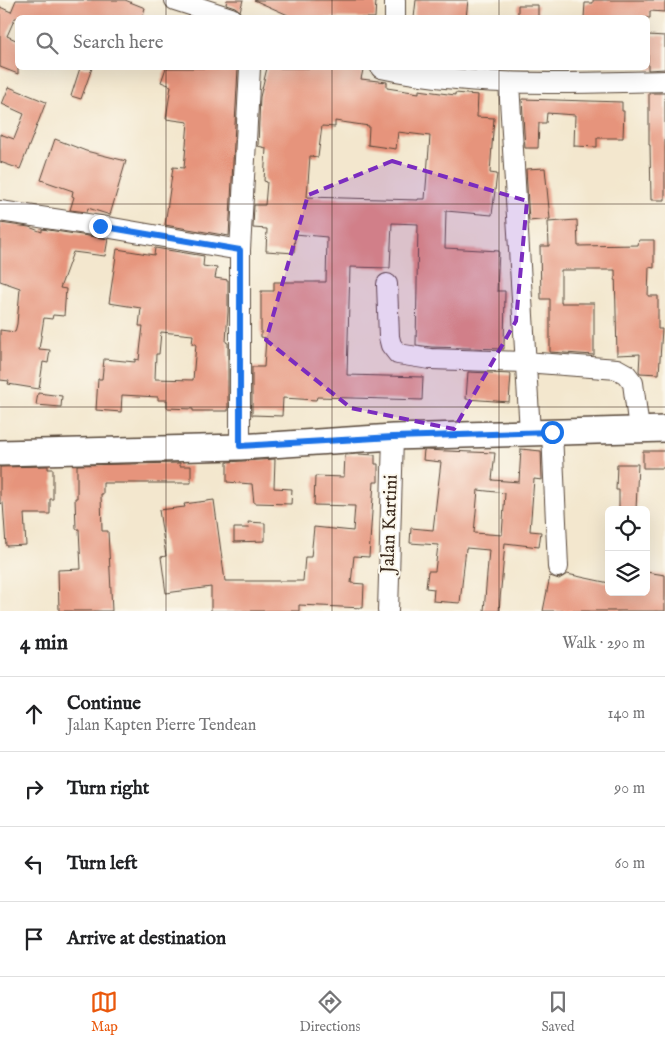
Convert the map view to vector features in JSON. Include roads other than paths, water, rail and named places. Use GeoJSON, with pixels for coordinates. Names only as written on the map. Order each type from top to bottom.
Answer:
{"type":"FeatureCollection","features":[{"type":"Feature","properties":{"kind":"main road"},"geometry":{"type":"LineString","coordinates":[[0,453],[240,446],[393,437],[665,429]]}},
{"type":"Feature","properties":{"kind":"street"},"geometry":{"type":"LineString","coordinates":[[175,0],[222,15]]}},
{"type":"Feature","properties":{"kind":"street"},"geometry":{"type":"LineString","coordinates":[[394,15],[396,0]]}},
{"type":"Feature","properties":{"kind":"street"},"geometry":{"type":"LineString","coordinates":[[240,446],[240,250],[250,70]]}},
{"type":"Feature","properties":{"kind":"street"},"geometry":{"type":"LineString","coordinates":[[403,70],[509,84],[665,81]]}},
{"type":"Feature","properties":{"kind":"street"},"geometry":{"type":"LineString","coordinates":[[509,84],[525,362],[541,432],[558,567]]}},
{"type":"Feature","properties":{"kind":"street"},"geometry":{"type":"LineString","coordinates":[[0,211],[240,250]]}},
{"type":"Feature","properties":{"kind":"street"},"geometry":{"type":"LineString","coordinates":[[387,284],[389,337],[391,345],[398,354],[430,359],[525,362],[617,369],[626,374],[633,383],[639,430]]}},
{"type":"Feature","properties":{"kind":"street","name":"Jalan Kartini"},"geometry":{"type":"LineString","coordinates":[[388,611],[393,437]]}}]}
